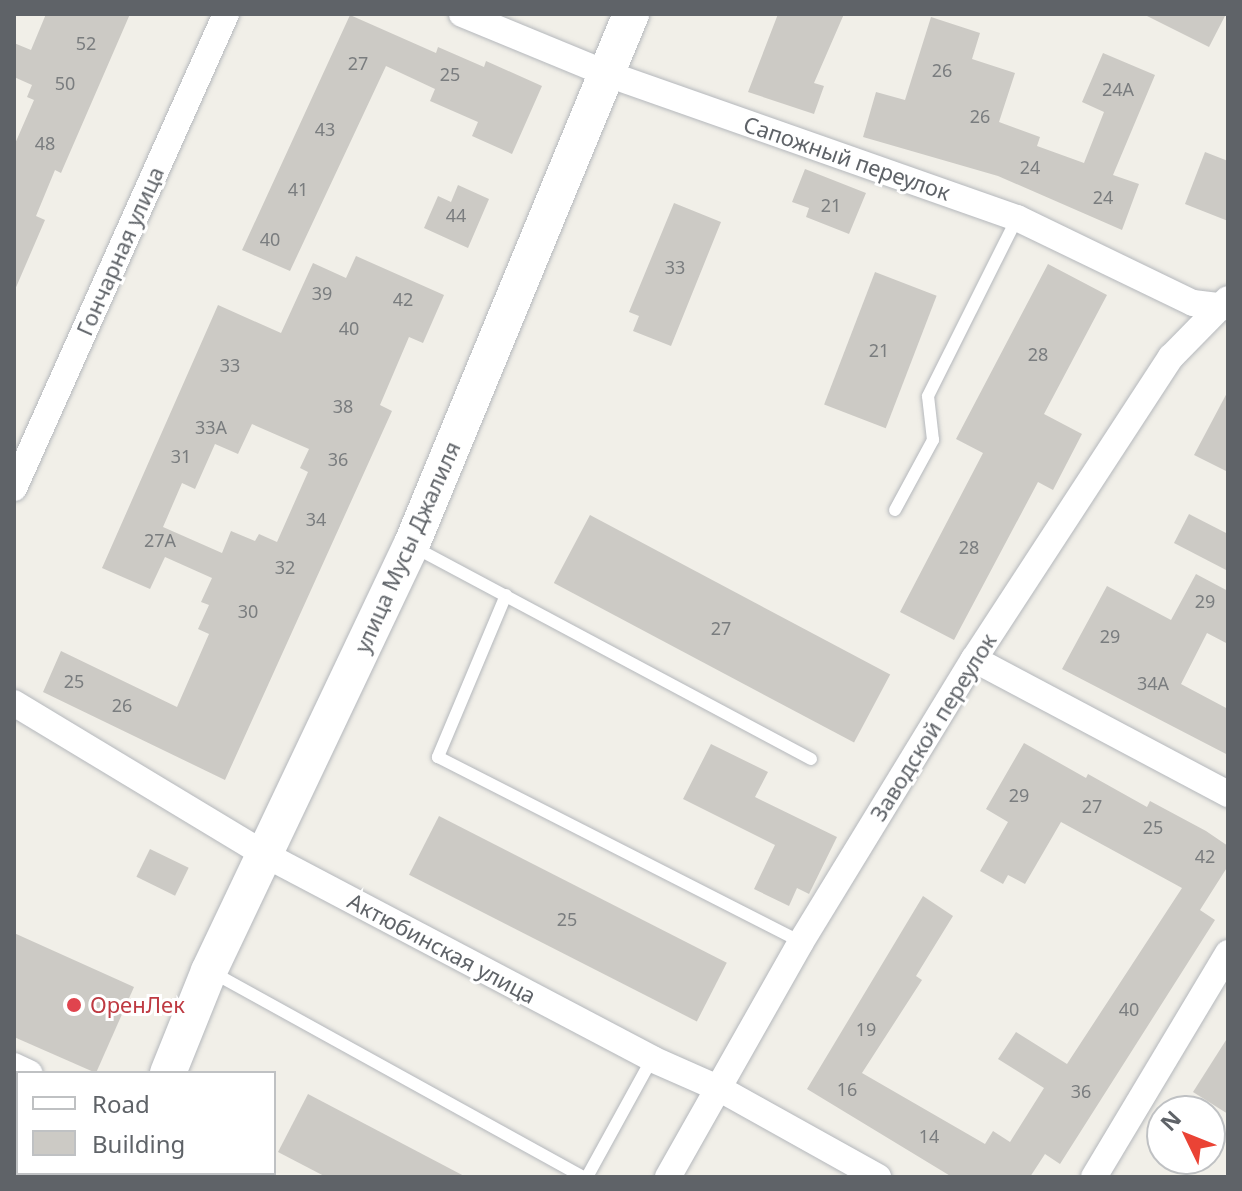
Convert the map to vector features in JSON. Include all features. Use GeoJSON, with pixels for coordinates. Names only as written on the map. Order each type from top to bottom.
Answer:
{"type":"FeatureCollection","features":[{"type":"Feature","properties":{"kind":"street","name":"Гончарная улица"},"geometry":{"type":"LineString","coordinates":[[14,488],[226,14]]}},
{"type":"Feature","properties":{"kind":"street","name":"Сапожный переулок"},"geometry":{"type":"LineString","coordinates":[[462,14],[605,73],[1017,218],[1193,303],[1227,304]]}},
{"type":"Feature","properties":{"kind":"street","name":"улица Мусы Джалиля"},"geometry":{"type":"LineString","coordinates":[[169,1071],[209,971],[411,546],[631,14]]}},
{"type":"Feature","properties":{"kind":"street"},"geometry":{"type":"LineString","coordinates":[[1171,357],[1193,303]]}},
{"type":"Feature","properties":{"kind":"street","name":"Заводской переулок"},"geometry":{"type":"LineString","coordinates":[[668,1177],[801,942],[974,659],[1171,357],[1227,304]]}},
{"type":"Feature","properties":{"kind":"street"},"geometry":{"type":"LineString","coordinates":[[974,659],[1228,794]]}},
{"type":"Feature","properties":{"kind":"street","name":"Актюбинская улица"},"geometry":{"type":"LineString","coordinates":[[14,703],[264,854],[652,1059],[720,1089],[878,1177]]}},
{"type":"Feature","properties":{"kind":"street"},"geometry":{"type":"LineString","coordinates":[[1094,1177],[1228,953]]}},
{"type":"Feature","properties":{"kind":"lane"},"geometry":{"type":"LineString","coordinates":[[895,510],[933,440],[928,396],[1017,218]]}},
{"type":"Feature","properties":{"kind":"lane"},"geometry":{"type":"LineString","coordinates":[[411,546],[811,759]]}},
{"type":"Feature","properties":{"kind":"lane"},"geometry":{"type":"LineString","coordinates":[[506,595],[438,757],[801,942]]}},
{"type":"Feature","properties":{"kind":"lane"},"geometry":{"type":"LineString","coordinates":[[209,971],[586,1177],[652,1059]]}},
{"type":"Feature","properties":{"kind":"building"},"geometry":{"type":"Polygon","coordinates":[[[46,14],[130,14],[61,173],[55,170],[36,216],[45,220],[14,292],[14,146],[34,100],[27,97],[32,85],[14,77],[14,43],[31,50],[46,14]]]}},
{"type":"Feature","properties":{"kind":"building"},"geometry":{"type":"Polygon","coordinates":[[[778,14],[844,14],[814,83],[824,86],[814,114],[748,92],[778,14]]]}},
{"type":"Feature","properties":{"kind":"building"},"geometry":{"type":"Polygon","coordinates":[[[1143,14],[1226,14],[1209,47],[1143,14]]]}},
{"type":"Feature","properties":{"kind":"building"},"geometry":{"type":"Polygon","coordinates":[[[350,15],[436,53],[438,47],[484,67],[486,61],[542,86],[512,154],[472,136],[478,122],[430,101],[435,89],[386,66],[290,271],[242,250],[350,15]]]}},
{"type":"Feature","properties":{"kind":"building"},"geometry":{"type":"Polygon","coordinates":[[[931,17],[980,33],[972,59],[1015,73],[999,122],[1040,137],[1037,146],[1084,163],[1104,112],[1082,102],[1103,53],[1155,75],[1113,175],[1139,184],[1122,230],[998,176],[863,137],[876,92],[905,100],[931,17]]]}},
{"type":"Feature","properties":{"kind":"building"},"geometry":{"type":"Polygon","coordinates":[[[1205,152],[1228,161],[1228,221],[1185,204],[1205,152]]]}},
{"type":"Feature","properties":{"kind":"building"},"geometry":{"type":"Polygon","coordinates":[[[805,169],[866,193],[849,234],[806,217],[809,208],[792,202],[805,169]]]}},
{"type":"Feature","properties":{"kind":"building"},"geometry":{"type":"Polygon","coordinates":[[[458,185],[489,199],[468,248],[424,228],[438,196],[451,202],[458,185]]]}},
{"type":"Feature","properties":{"kind":"building"},"geometry":{"type":"Polygon","coordinates":[[[674,203],[721,222],[671,346],[633,331],[639,316],[629,312],[674,203]]]}},
{"type":"Feature","properties":{"kind":"building"},"geometry":{"type":"Polygon","coordinates":[[[356,256],[444,295],[423,343],[409,337],[380,405],[392,411],[225,780],[43,692],[61,651],[177,707],[209,634],[198,629],[209,605],[201,602],[212,578],[165,557],[150,589],[102,568],[218,305],[281,333],[313,263],[346,278],[356,256]],[[252,424],[238,454],[215,444],[195,489],[182,483],[163,527],[222,553],[231,531],[255,541],[259,534],[277,542],[308,472],[300,468],[309,449],[252,424]]]}},
{"type":"Feature","properties":{"kind":"building"},"geometry":{"type":"Polygon","coordinates":[[[1048,264],[1107,295],[1044,414],[1082,434],[1053,490],[1038,482],[954,640],[900,612],[983,453],[956,439],[1048,264]]]}},
{"type":"Feature","properties":{"kind":"building"},"geometry":{"type":"Polygon","coordinates":[[[875,272],[937,296],[886,428],[824,405],[875,272]]]}},
{"type":"Feature","properties":{"kind":"building"},"geometry":{"type":"Polygon","coordinates":[[[1228,391],[1228,472],[1194,455],[1228,391]]]}},
{"type":"Feature","properties":{"kind":"building"},"geometry":{"type":"Polygon","coordinates":[[[1189,514],[1228,534],[1228,571],[1174,543],[1189,514]]]}},
{"type":"Feature","properties":{"kind":"building"},"geometry":{"type":"Polygon","coordinates":[[[590,515],[890,675],[854,743],[554,583],[590,515]]]}},
{"type":"Feature","properties":{"kind":"building"},"geometry":{"type":"Polygon","coordinates":[[[1196,574],[1228,591],[1228,644],[1207,633],[1181,684],[1228,709],[1228,755],[1062,669],[1107,586],[1171,620],[1196,574]]]}},
{"type":"Feature","properties":{"kind":"building"},"geometry":{"type":"Polygon","coordinates":[[[1024,743],[1086,778],[1088,774],[1147,807],[1150,801],[1206,831],[1228,846],[1228,866],[1200,910],[1215,920],[1060,1164],[1045,1154],[1030,1177],[952,1177],[807,1089],[923,896],[953,916],[916,976],[922,980],[862,1073],[985,1144],[993,1131],[1010,1142],[1044,1088],[998,1059],[1016,1032],[1067,1064],[1182,888],[1061,822],[1025,884],[1008,875],[1003,884],[980,871],[1008,822],[986,809],[1024,743]]]}},
{"type":"Feature","properties":{"kind":"building"},"geometry":{"type":"Polygon","coordinates":[[[711,744],[768,772],[755,797],[837,837],[809,894],[797,888],[789,906],[754,889],[775,845],[683,799],[711,744]]]}},
{"type":"Feature","properties":{"kind":"building"},"geometry":{"type":"Polygon","coordinates":[[[439,816],[727,963],[697,1021],[409,875],[439,816]]]}},
{"type":"Feature","properties":{"kind":"building"},"geometry":{"type":"Polygon","coordinates":[[[150,849],[189,868],[175,896],[136,877],[150,849]]]}},
{"type":"Feature","properties":{"kind":"building","name":"ОренЛек"},"geometry":{"type":"Polygon","coordinates":[[[14,933],[134,987],[97,1071],[14,1037],[14,933]]]}},
{"type":"Feature","properties":{"kind":"building"},"geometry":{"type":"Polygon","coordinates":[[[1228,1037],[1228,1114],[1226,1095],[1198,1095],[1193,1092],[1228,1037]]]}},
{"type":"Feature","properties":{"kind":"building"},"geometry":{"type":"Polygon","coordinates":[[[308,1094],[466,1177],[326,1177],[278,1152],[308,1094]]]}},
{"type":"Feature","properties":{"kind":"place","name":"ОренЛек"},"geometry":{"type":"Point","coordinates":[74,1005]}}]}
